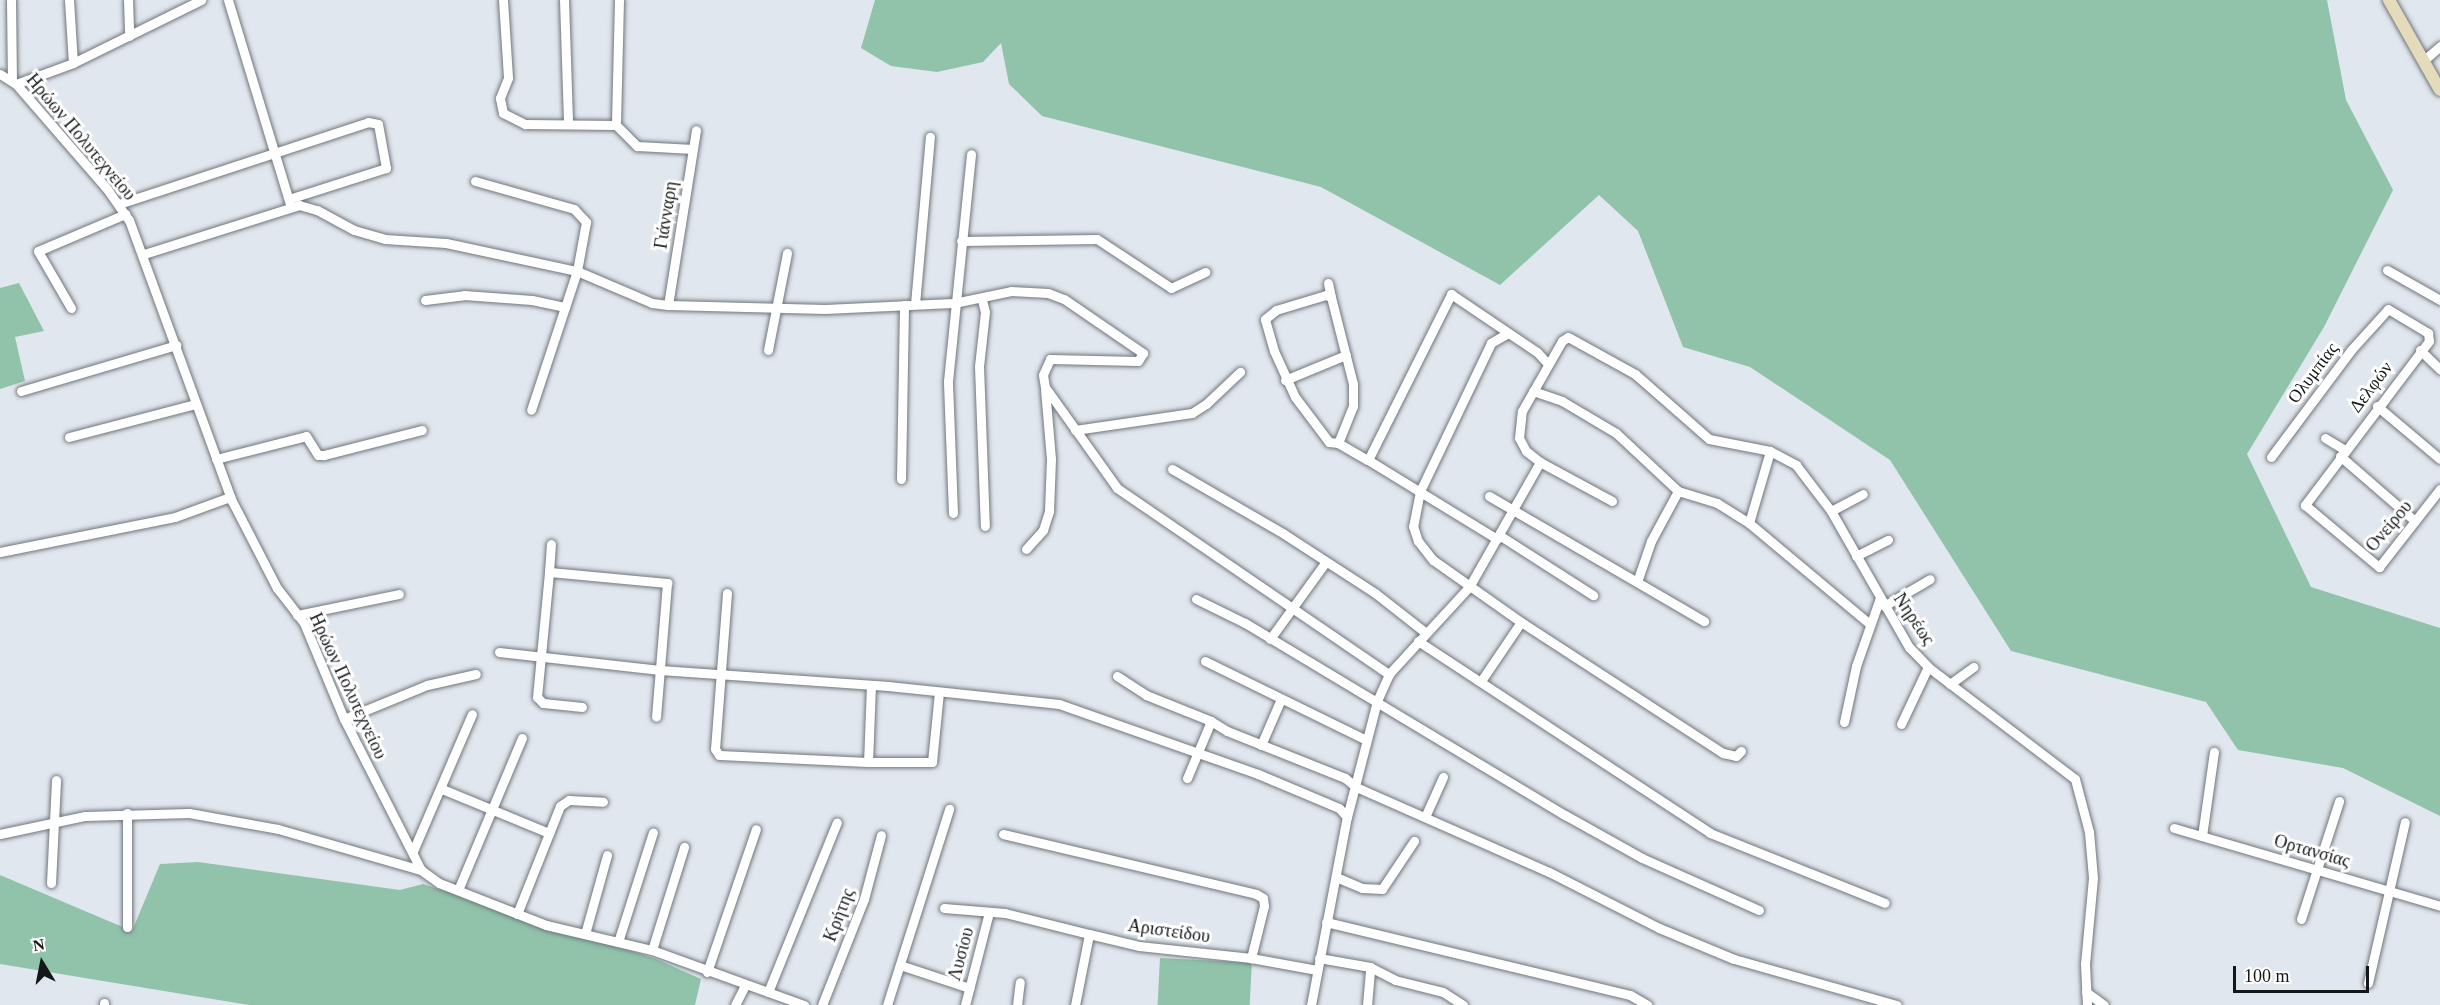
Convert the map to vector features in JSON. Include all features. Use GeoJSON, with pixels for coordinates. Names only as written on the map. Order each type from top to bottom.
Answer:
{"type":"FeatureCollection","features":[{"type":"Feature","properties":{"kind":"main road"},"geometry":{"type":"LineString","coordinates":[[2389,0],[2440,90]]}},
{"type":"Feature","properties":{"kind":"street"},"geometry":{"type":"LineString","coordinates":[[11,0],[14,83],[73,63],[129,36],[185,4],[201,0]]}},
{"type":"Feature","properties":{"kind":"street"},"geometry":{"type":"LineString","coordinates":[[69,0],[73,63]]}},
{"type":"Feature","properties":{"kind":"street"},"geometry":{"type":"LineString","coordinates":[[128,0],[129,36]]}},
{"type":"Feature","properties":{"kind":"street"},"geometry":{"type":"LineString","coordinates":[[228,0],[290,203]]}},
{"type":"Feature","properties":{"kind":"street"},"geometry":{"type":"LineString","coordinates":[[503,0],[508,78],[499,107],[512,120],[525,124],[568,122],[577,126],[616,125]]}},
{"type":"Feature","properties":{"kind":"street"},"geometry":{"type":"LineString","coordinates":[[564,0],[568,122]]}},
{"type":"Feature","properties":{"kind":"street"},"geometry":{"type":"LineString","coordinates":[[619,0],[616,125],[637,146],[693,149]]}},
{"type":"Feature","properties":{"kind":"street"},"geometry":{"type":"LineString","coordinates":[[2423,61],[2440,46]]}},
{"type":"Feature","properties":{"kind":"street","name":"Ηρώων Πολυτεχνείου"},"geometry":{"type":"LineString","coordinates":[[0,74],[14,83],[119,204],[125,214],[144,254],[230,497],[256,552],[297,615],[344,719],[422,870]]}},
{"type":"Feature","properties":{"kind":"street"},"geometry":{"type":"LineString","coordinates":[[119,204],[368,122],[378,124],[386,168],[144,254]]}},
{"type":"Feature","properties":{"kind":"street","name":"Γιάνναρη"},"geometry":{"type":"LineString","coordinates":[[668,305],[696,130]]}},
{"type":"Feature","properties":{"kind":"street"},"geometry":{"type":"LineString","coordinates":[[915,304],[930,137]]}},
{"type":"Feature","properties":{"kind":"street"},"geometry":{"type":"LineString","coordinates":[[953,513],[948,381],[954,303],[971,154]]}},
{"type":"Feature","properties":{"kind":"street"},"geometry":{"type":"LineString","coordinates":[[475,181],[582,214],[586,222],[577,271],[531,410]]}},
{"type":"Feature","properties":{"kind":"street"},"geometry":{"type":"LineString","coordinates":[[290,203],[308,205],[354,230],[385,239],[446,243],[577,271],[652,303],[668,305],[778,308],[954,303],[982,300],[1011,291],[1048,293],[1065,299],[1143,353],[1138,361],[1050,359],[1043,375],[1051,459],[1049,511],[1043,530],[1026,549]]}},
{"type":"Feature","properties":{"kind":"street"},"geometry":{"type":"LineString","coordinates":[[71,308],[38,251],[125,214]]}},
{"type":"Feature","properties":{"kind":"street"},"geometry":{"type":"LineString","coordinates":[[961,241],[1097,239],[1171,288],[1205,272]]}},
{"type":"Feature","properties":{"kind":"street"},"geometry":{"type":"LineString","coordinates":[[768,350],[787,253]]}},
{"type":"Feature","properties":{"kind":"street"},"geometry":{"type":"LineString","coordinates":[[2387,270],[2440,300]]}},
{"type":"Feature","properties":{"kind":"street"},"geometry":{"type":"LineString","coordinates":[[1328,283],[1346,355],[1353,406],[1338,443]]}},
{"type":"Feature","properties":{"kind":"street"},"geometry":{"type":"LineString","coordinates":[[1368,460],[1451,294],[1548,364],[1517,425],[1526,452],[1612,501]]}},
{"type":"Feature","properties":{"kind":"street"},"geometry":{"type":"LineString","coordinates":[[425,300],[464,295],[532,300],[565,307]]}},
{"type":"Feature","properties":{"kind":"street"},"geometry":{"type":"LineString","coordinates":[[1331,297],[1276,310],[1264,319],[1285,380],[1329,442],[1338,443],[1368,460],[1593,595]]}},
{"type":"Feature","properties":{"kind":"street"},"geometry":{"type":"LineString","coordinates":[[982,300],[985,312],[979,366],[985,526]]}},
{"type":"Feature","properties":{"kind":"street"},"geometry":{"type":"LineString","coordinates":[[902,479],[904,305]]}},
{"type":"Feature","properties":{"kind":"street","name":"Ολυμπίας"},"geometry":{"type":"LineString","coordinates":[[2271,457],[2382,310],[2393,311],[2428,333],[2429,341],[2420,350]]}},
{"type":"Feature","properties":{"kind":"street"},"geometry":{"type":"LineString","coordinates":[[1508,333],[1491,343],[1420,491],[1413,526],[1418,541],[1433,560],[1521,622],[1723,753],[1736,756],[1741,751]]}},
{"type":"Feature","properties":{"kind":"street","name":"Νηρέως"},"geometry":{"type":"LineString","coordinates":[[1548,364],[1568,337],[1635,374],[1709,439],[1770,451],[1796,465],[1831,511],[1909,646],[1928,667],[2064,768],[2082,793],[2093,878],[2087,1005]]}},
{"type":"Feature","properties":{"kind":"street"},"geometry":{"type":"LineString","coordinates":[[21,391],[176,345]]}},
{"type":"Feature","properties":{"kind":"street"},"geometry":{"type":"LineString","coordinates":[[2420,350],[2440,369]]}},
{"type":"Feature","properties":{"kind":"street","name":"Δελφών"},"geometry":{"type":"LineString","coordinates":[[2305,505],[2420,350]]}},
{"type":"Feature","properties":{"kind":"street"},"geometry":{"type":"LineString","coordinates":[[1285,380],[1346,355]]}},
{"type":"Feature","properties":{"kind":"street"},"geometry":{"type":"LineString","coordinates":[[1076,430],[1192,413],[1206,404],[1240,372]]}},
{"type":"Feature","properties":{"kind":"street"},"geometry":{"type":"LineString","coordinates":[[1045,387],[1117,489],[1389,674]]}},
{"type":"Feature","properties":{"kind":"street"},"geometry":{"type":"LineString","coordinates":[[1533,391],[1562,401],[1616,433],[1678,491],[1717,503],[1749,523],[1870,624]]}},
{"type":"Feature","properties":{"kind":"street"},"geometry":{"type":"LineString","coordinates":[[69,437],[196,404]]}},
{"type":"Feature","properties":{"kind":"street"},"geometry":{"type":"LineString","coordinates":[[2377,406],[2440,459]]}},
{"type":"Feature","properties":{"kind":"street"},"geometry":{"type":"LineString","coordinates":[[216,459],[306,436],[318,455],[324,455],[422,430]]}},
{"type":"Feature","properties":{"kind":"street"},"geometry":{"type":"LineString","coordinates":[[2325,438],[2415,521]]}},
{"type":"Feature","properties":{"kind":"street"},"geometry":{"type":"LineString","coordinates":[[1749,523],[1770,451]]}},
{"type":"Feature","properties":{"kind":"street"},"geometry":{"type":"LineString","coordinates":[[1311,1005],[1347,817],[1377,701],[1389,674],[1469,587],[1540,462]]}},
{"type":"Feature","properties":{"kind":"street"},"geometry":{"type":"LineString","coordinates":[[1172,469],[1284,534],[1375,593],[1426,633]]}},
{"type":"Feature","properties":{"kind":"street","name":"Ονείρου"},"geometry":{"type":"LineString","coordinates":[[2305,505],[2379,567],[2440,489]]}},
{"type":"Feature","properties":{"kind":"street"},"geometry":{"type":"LineString","coordinates":[[1637,582],[1654,532],[1678,491]]}},
{"type":"Feature","properties":{"kind":"street"},"geometry":{"type":"LineString","coordinates":[[1831,511],[1863,494]]}},
{"type":"Feature","properties":{"kind":"street"},"geometry":{"type":"LineString","coordinates":[[1489,496],[1704,621]]}},
{"type":"Feature","properties":{"kind":"street"},"geometry":{"type":"LineString","coordinates":[[0,552],[175,516],[230,497]]}},
{"type":"Feature","properties":{"kind":"street"},"geometry":{"type":"LineString","coordinates":[[1856,556],[1888,540]]}},
{"type":"Feature","properties":{"kind":"street"},"geometry":{"type":"LineString","coordinates":[[551,544],[539,701],[582,707]]}},
{"type":"Feature","properties":{"kind":"street"},"geometry":{"type":"LineString","coordinates":[[1270,639],[1325,562]]}},
{"type":"Feature","properties":{"kind":"street"},"geometry":{"type":"LineString","coordinates":[[549,572],[667,584],[656,717]]}},
{"type":"Feature","properties":{"kind":"street"},"geometry":{"type":"LineString","coordinates":[[1844,722],[1870,624],[1882,602],[1930,579]]}},
{"type":"Feature","properties":{"kind":"street"},"geometry":{"type":"LineString","coordinates":[[727,592],[715,749],[719,755],[868,762],[932,762],[939,692]]}},
{"type":"Feature","properties":{"kind":"street"},"geometry":{"type":"LineString","coordinates":[[297,615],[399,594]]}},
{"type":"Feature","properties":{"kind":"street"},"geometry":{"type":"LineString","coordinates":[[1196,599],[1377,701],[1623,847],[1759,910]]}},
{"type":"Feature","properties":{"kind":"street"},"geometry":{"type":"LineString","coordinates":[[1481,681],[1521,622]]}},
{"type":"Feature","properties":{"kind":"street"},"geometry":{"type":"LineString","coordinates":[[1418,641],[1710,833],[1886,903]]}},
{"type":"Feature","properties":{"kind":"street"},"geometry":{"type":"LineString","coordinates":[[499,652],[660,670],[871,685],[1059,704],[1199,752],[1338,808],[1347,817]]}},
{"type":"Feature","properties":{"kind":"street"},"geometry":{"type":"LineString","coordinates":[[1205,661],[1366,740]]}},
{"type":"Feature","properties":{"kind":"street"},"geometry":{"type":"LineString","coordinates":[[1901,724],[1928,667]]}},
{"type":"Feature","properties":{"kind":"street"},"geometry":{"type":"LineString","coordinates":[[1950,684],[1973,667]]}},
{"type":"Feature","properties":{"kind":"street"},"geometry":{"type":"LineString","coordinates":[[344,719],[427,685],[476,674]]}},
{"type":"Feature","properties":{"kind":"street"},"geometry":{"type":"LineString","coordinates":[[1117,676],[1162,702],[1345,778],[1356,787],[1549,872],[1659,928],[1734,959],[1897,1005]]}},
{"type":"Feature","properties":{"kind":"street"},"geometry":{"type":"LineString","coordinates":[[868,762],[871,685]]}},
{"type":"Feature","properties":{"kind":"street"},"geometry":{"type":"LineString","coordinates":[[1261,745],[1281,699]]}},
{"type":"Feature","properties":{"kind":"street"},"geometry":{"type":"LineString","coordinates":[[413,851],[442,789],[472,714]]}},
{"type":"Feature","properties":{"kind":"street"},"geometry":{"type":"LineString","coordinates":[[1187,778],[1211,721]]}},
{"type":"Feature","properties":{"kind":"street"},"geometry":{"type":"LineString","coordinates":[[458,890],[522,738]]}},
{"type":"Feature","properties":{"kind":"street"},"geometry":{"type":"LineString","coordinates":[[2202,836],[2214,752]]}},
{"type":"Feature","properties":{"kind":"street"},"geometry":{"type":"LineString","coordinates":[[1425,817],[1443,777]]}},
{"type":"Feature","properties":{"kind":"street"},"geometry":{"type":"LineString","coordinates":[[51,883],[57,822],[56,780]]}},
{"type":"Feature","properties":{"kind":"street"},"geometry":{"type":"LineString","coordinates":[[442,789],[549,833]]}},
{"type":"Feature","properties":{"kind":"street"},"geometry":{"type":"LineString","coordinates":[[2301,919],[2339,801]]}},
{"type":"Feature","properties":{"kind":"street"},"geometry":{"type":"LineString","coordinates":[[517,914],[549,833],[564,802],[603,802]]}},
{"type":"Feature","properties":{"kind":"street"},"geometry":{"type":"LineString","coordinates":[[887,1005],[903,966],[949,809]]}},
{"type":"Feature","properties":{"kind":"street"},"geometry":{"type":"LineString","coordinates":[[127,813],[127,927]]}},
{"type":"Feature","properties":{"kind":"street"},"geometry":{"type":"LineString","coordinates":[[0,834],[57,822],[127,813],[218,816],[422,870],[430,879],[517,914],[585,934],[652,950],[707,972],[804,1005]]}},
{"type":"Feature","properties":{"kind":"street"},"geometry":{"type":"LineString","coordinates":[[768,992],[837,822]]}},
{"type":"Feature","properties":{"kind":"street"},"geometry":{"type":"LineString","coordinates":[[2368,983],[2391,891],[2405,822]]}},
{"type":"Feature","properties":{"kind":"street","name":"Ορτανσίας"},"geometry":{"type":"LineString","coordinates":[[2174,828],[2440,906]]}},
{"type":"Feature","properties":{"kind":"street"},"geometry":{"type":"LineString","coordinates":[[707,972],[756,829]]}},
{"type":"Feature","properties":{"kind":"street"},"geometry":{"type":"LineString","coordinates":[[618,942],[653,832]]}},
{"type":"Feature","properties":{"kind":"street"},"geometry":{"type":"LineString","coordinates":[[1003,834],[1256,894],[1263,898],[1264,906],[1251,958]]}},
{"type":"Feature","properties":{"kind":"street","name":"Κρήτης"},"geometry":{"type":"LineString","coordinates":[[822,1005],[864,899],[881,835]]}},
{"type":"Feature","properties":{"kind":"street"},"geometry":{"type":"LineString","coordinates":[[1336,877],[1362,888],[1382,889],[1405,849],[1414,841]]}},
{"type":"Feature","properties":{"kind":"street"},"geometry":{"type":"LineString","coordinates":[[652,950],[684,847]]}},
{"type":"Feature","properties":{"kind":"street"},"geometry":{"type":"LineString","coordinates":[[585,934],[607,855]]}},
{"type":"Feature","properties":{"kind":"street","name":"Αριστείδου"},"geometry":{"type":"LineString","coordinates":[[944,908],[989,912],[1139,946],[1251,958],[1317,970]]}},
{"type":"Feature","properties":{"kind":"street","name":"Λυσίου"},"geometry":{"type":"LineString","coordinates":[[965,1005],[989,912]]}},
{"type":"Feature","properties":{"kind":"street"},"geometry":{"type":"LineString","coordinates":[[1326,922],[1630,995],[1647,1005]]}},
{"type":"Feature","properties":{"kind":"street"},"geometry":{"type":"LineString","coordinates":[[1075,1005],[1089,934]]}},
{"type":"Feature","properties":{"kind":"street"},"geometry":{"type":"LineString","coordinates":[[1319,958],[1370,968],[1395,980],[1443,992],[1463,1005]]}},
{"type":"Feature","properties":{"kind":"street"},"geometry":{"type":"LineString","coordinates":[[903,966],[969,988]]}},
{"type":"Feature","properties":{"kind":"street"},"geometry":{"type":"LineString","coordinates":[[1367,1005],[1370,968]]}},
{"type":"Feature","properties":{"kind":"street"},"geometry":{"type":"LineString","coordinates":[[1017,1005],[1020,982]]}},
{"type":"Feature","properties":{"kind":"street"},"geometry":{"type":"LineString","coordinates":[[735,1005],[745,985]]}},
{"type":"Feature","properties":{"kind":"street"},"geometry":{"type":"LineString","coordinates":[[2086,992],[2104,1005]]}},
{"type":"Feature","properties":{"kind":"green space"},"geometry":{"type":"Polygon","coordinates":[[[875,0],[2327,0],[2346,100],[2393,190],[2324,327],[2247,454],[2311,587],[2440,628],[2440,816],[2343,768],[2238,750],[2206,702],[2011,651],[1890,460],[1750,367],[1683,347],[1638,231],[1599,195],[1500,285],[1321,187],[1042,116],[1009,84],[1001,43],[983,62],[937,72],[891,66],[861,48],[875,0]]]}},
{"type":"Feature","properties":{"kind":"green space"},"geometry":{"type":"Polygon","coordinates":[[[19,283],[44,331],[15,337],[25,381],[0,389],[0,288],[19,283]]]}},
{"type":"Feature","properties":{"kind":"green space"},"geometry":{"type":"Polygon","coordinates":[[[198,862],[400,890],[423,884],[656,959],[701,979],[695,1005],[249,1005],[0,964],[0,875],[132,931],[160,864],[198,862]]]}},
{"type":"Feature","properties":{"kind":"green space"},"geometry":{"type":"Polygon","coordinates":[[[1160,958],[1252,963],[1250,1005],[1158,1005],[1160,958]]]}}]}
